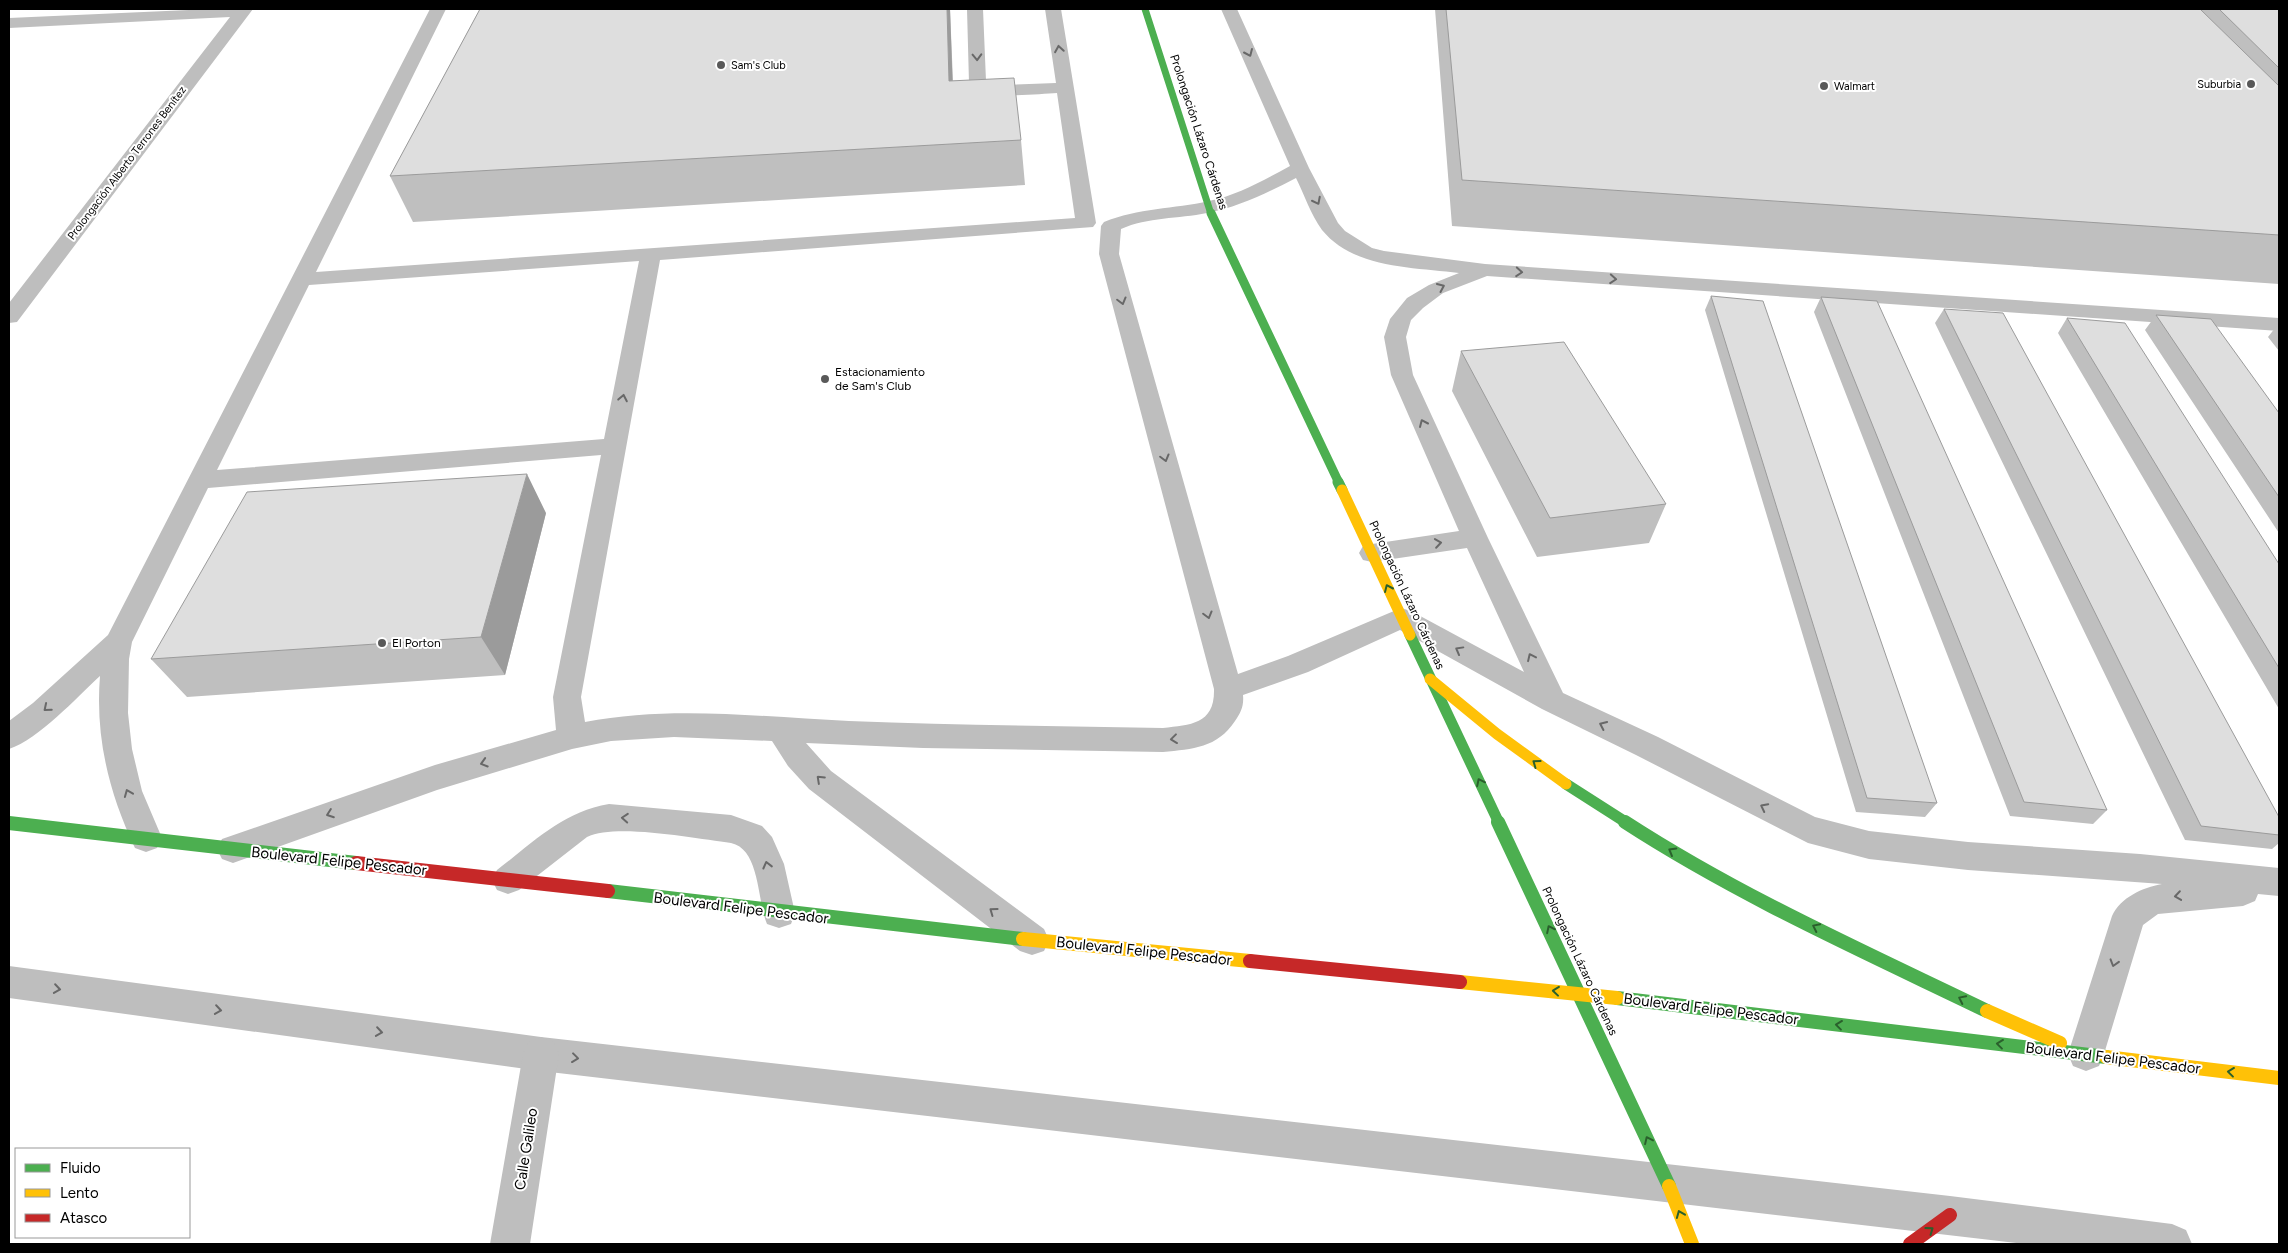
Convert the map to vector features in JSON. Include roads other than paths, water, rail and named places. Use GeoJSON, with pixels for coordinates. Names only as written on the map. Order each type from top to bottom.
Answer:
{"type":"FeatureCollection","features":[{"type":"Feature","properties":{"kind":"main road","name":"Prolongación Lázaro Cárdenas"},"geometry":{"type":"LineString","coordinates":[[1145,9],[1208,207],[1580,994],[1668,1184],[1692,1244]]}},
{"type":"Feature","properties":{"kind":"main road"},"geometry":{"type":"LineString","coordinates":[[1430,679],[1497,734],[1571,788],[1665,848],[1750,896],[1965,1001],[2086,1054]]}},
{"type":"Feature","properties":{"kind":"main road","name":"Boulevard Felipe Pescador"},"geometry":{"type":"LineString","coordinates":[[9,823],[1032,940],[1580,994],[2279,1078]]}},
{"type":"Feature","properties":{"kind":"main road"},"geometry":{"type":"LineString","coordinates":[[1910,1244],[1950,1215]]}},
{"type":"Feature","properties":{"kind":"street"},"geometry":{"type":"LineString","coordinates":[[146,838],[124,784],[115,728],[112,674],[118,642],[438,9]]}},
{"type":"Feature","properties":{"kind":"street"},"geometry":{"type":"LineString","coordinates":[[975,9],[978,83],[980,85],[1002,90],[1065,88]]}},
{"type":"Feature","properties":{"kind":"street"},"geometry":{"type":"LineString","coordinates":[[302,278],[1086,223],[1053,9]]}},
{"type":"Feature","properties":{"kind":"street"},"geometry":{"type":"LineString","coordinates":[[1229,9],[1300,168],[1329,225],[1350,244],[1364,252],[1383,257],[1485,270],[2279,324]]}},
{"type":"Feature","properties":{"kind":"street"},"geometry":{"type":"LineString","coordinates":[[9,23],[243,10]]}},
{"type":"Feature","properties":{"kind":"street","name":"Prolongación Alberto Terrones Benítez"},"geometry":{"type":"LineString","coordinates":[[9,317],[243,10]]}},
{"type":"Feature","properties":{"kind":"street"},"geometry":{"type":"LineString","coordinates":[[233,849],[435,778],[572,737],[611,728],[674,725],[923,736],[1163,740],[1195,737],[1216,725],[1229,706],[1228,689],[1109,254],[1111,226],[1127,218],[1208,207],[1243,197],[1300,168]]}},
{"type":"Feature","properties":{"kind":"street"},"geometry":{"type":"LineString","coordinates":[[572,737],[567,696],[652,254]]}},
{"type":"Feature","properties":{"kind":"street"},"geometry":{"type":"LineString","coordinates":[[1485,270],[1436,289],[1415,303],[1401,318],[1395,337],[1402,375],[1474,538],[1552,701]]}},
{"type":"Feature","properties":{"kind":"street"},"geometry":{"type":"LineString","coordinates":[[200,480],[614,446]]}},
{"type":"Feature","properties":{"kind":"street"},"geometry":{"type":"LineString","coordinates":[[1372,552],[1474,538]]}},
{"type":"Feature","properties":{"kind":"street"},"geometry":{"type":"LineString","coordinates":[[1228,689],[1298,664],[1402,618],[1552,701],[1647,746],[1808,829],[1870,845],[1968,856],[2140,868],[2279,882]]}},
{"type":"Feature","properties":{"kind":"street"},"geometry":{"type":"LineString","coordinates":[[9,737],[43,712],[118,642]]}},
{"type":"Feature","properties":{"kind":"street"},"geometry":{"type":"LineString","coordinates":[[780,730],[799,757],[820,780],[1032,940]]}},
{"type":"Feature","properties":{"kind":"street"},"geometry":{"type":"LineString","coordinates":[[508,880],[576,827],[592,820],[610,817],[628,818],[731,829],[747,833],[756,840],[763,850],[779,912]]}},
{"type":"Feature","properties":{"kind":"street"},"geometry":{"type":"LineString","coordinates":[[2086,1054],[2129,916],[2151,901],[2180,896],[2279,889]]}},
{"type":"Feature","properties":{"kind":"street"},"geometry":{"type":"LineString","coordinates":[[9,982],[541,1054],[1950,1215],[2172,1244]]}},
{"type":"Feature","properties":{"kind":"street","name":"Calle Galileo"},"geometry":{"type":"LineString","coordinates":[[510,1244],[541,1054]]}},
{"type":"Feature","properties":{"kind":"place","name":"Sam's Club"},"geometry":{"type":"Point","coordinates":[721,65]}},
{"type":"Feature","properties":{"kind":"place","name":"Suburbia"},"geometry":{"type":"Point","coordinates":[2251,84]}},
{"type":"Feature","properties":{"kind":"place","name":"Walmart"},"geometry":{"type":"Point","coordinates":[1824,86]}},
{"type":"Feature","properties":{"kind":"place","name":"Estacionamiento de Sam's Club"},"geometry":{"type":"Point","coordinates":[825,379]}},
{"type":"Feature","properties":{"kind":"place","name":"El Porton"},"geometry":{"type":"Point","coordinates":[382,643]}}]}
